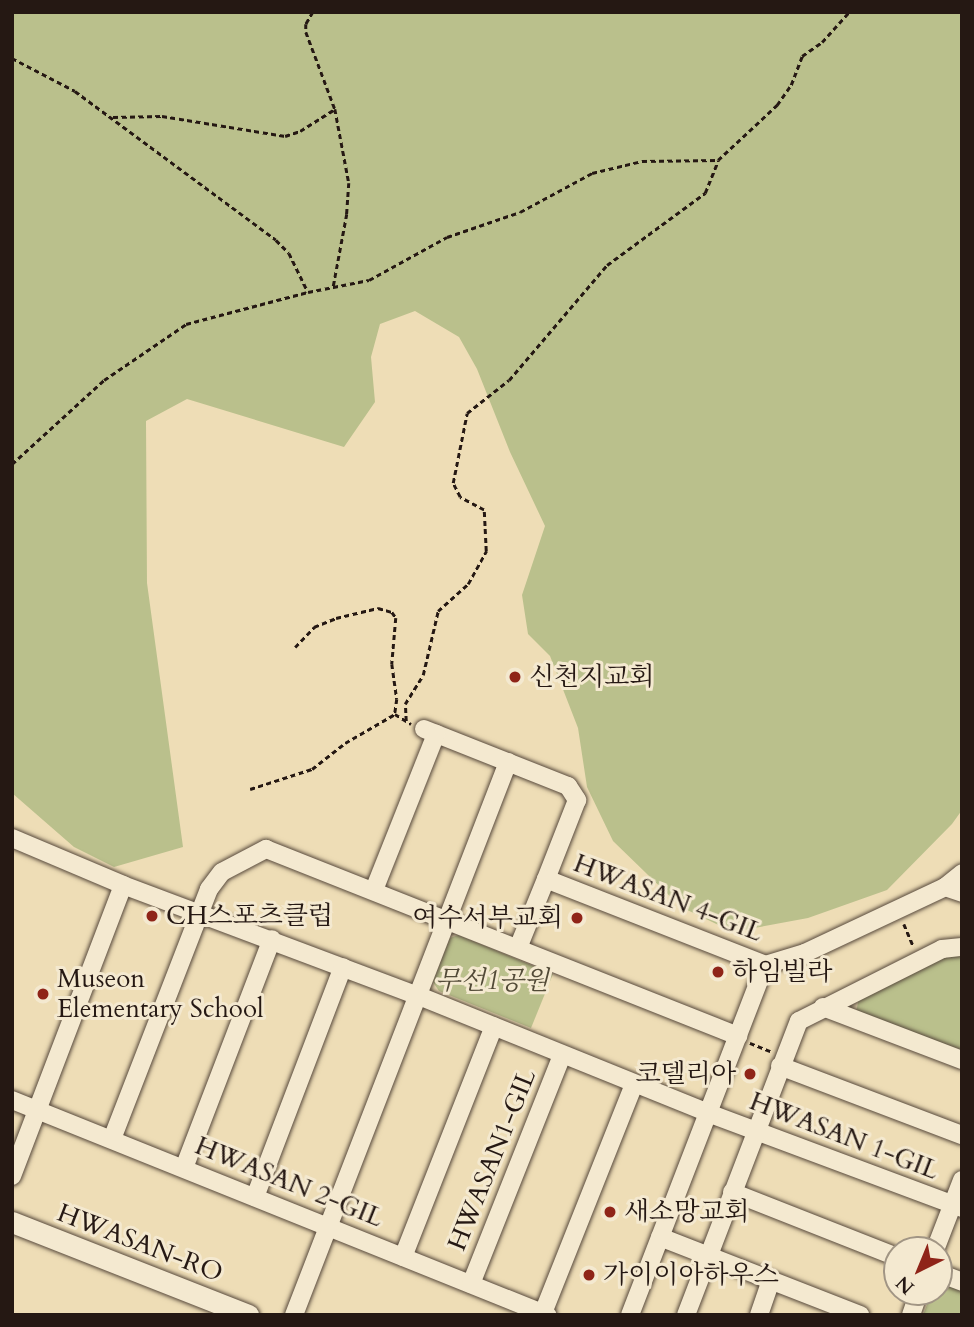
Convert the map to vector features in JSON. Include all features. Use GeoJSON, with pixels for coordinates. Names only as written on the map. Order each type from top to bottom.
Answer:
{"type":"FeatureCollection","features":[{"type":"Feature","properties":{"kind":"street","name":"HWASAN 4-GIL"},"geometry":{"type":"LineString","coordinates":[[374,890],[430,732],[568,786],[578,800],[546,879],[765,965],[804,953],[953,890],[962,873]]}},
{"type":"Feature","properties":{"kind":"street"},"geometry":{"type":"LineString","coordinates":[[294,1315],[508,762]]}},
{"type":"Feature","properties":{"kind":"street","name":"HWASAN 1-GIL"},"geometry":{"type":"LineString","coordinates":[[12,838],[124,885],[272,939],[708,1113],[957,1207]]}},
{"type":"Feature","properties":{"kind":"street"},"geometry":{"type":"LineString","coordinates":[[112,1139],[199,912],[215,878],[267,849],[738,1037]]}},
{"type":"Feature","properties":{"kind":"street"},"geometry":{"type":"LineString","coordinates":[[518,948],[546,879]]}},
{"type":"Feature","properties":{"kind":"street"},"geometry":{"type":"LineString","coordinates":[[12,1176],[124,885]]}},
{"type":"Feature","properties":{"kind":"street"},"geometry":{"type":"LineString","coordinates":[[184,1168],[272,939]]}},
{"type":"Feature","properties":{"kind":"street"},"geometry":{"type":"LineString","coordinates":[[686,1315],[799,1021],[920,959],[951,946],[962,947]]}},
{"type":"Feature","properties":{"kind":"street"},"geometry":{"type":"LineString","coordinates":[[708,1113],[765,965]]}},
{"type":"Feature","properties":{"kind":"street"},"geometry":{"type":"LineString","coordinates":[[254,1197],[343,967]]}},
{"type":"Feature","properties":{"kind":"street"},"geometry":{"type":"LineString","coordinates":[[823,1007],[962,1060]]}},
{"type":"Feature","properties":{"kind":"street","name":"HWASAN1-GIL"},"geometry":{"type":"LineString","coordinates":[[403,1257],[494,1026]]}},
{"type":"Feature","properties":{"kind":"street","name":"HWASAN1-GIL"},"geometry":{"type":"LineString","coordinates":[[471,1284],[562,1055]]}},
{"type":"Feature","properties":{"kind":"street"},"geometry":{"type":"LineString","coordinates":[[782,1061],[962,1135]]}},
{"type":"Feature","properties":{"kind":"street"},"geometry":{"type":"LineString","coordinates":[[545,1314],[634,1084]]}},
{"type":"Feature","properties":{"kind":"street","name":"HWASAN 2-GIL"},"geometry":{"type":"LineString","coordinates":[[12,1100],[545,1314]]}},
{"type":"Feature","properties":{"kind":"street","name":"HWASAN 1-GIL"},"geometry":{"type":"LineString","coordinates":[[630,1315],[708,1113]]}},
{"type":"Feature","properties":{"kind":"street"},"geometry":{"type":"LineString","coordinates":[[942,1236],[957,1207],[962,1180]]}},
{"type":"Feature","properties":{"kind":"street"},"geometry":{"type":"LineString","coordinates":[[732,1192],[883,1251]]}},
{"type":"Feature","properties":{"kind":"street","name":"HWASAN-RO"},"geometry":{"type":"LineString","coordinates":[[12,1222],[248,1315]]}},
{"type":"Feature","properties":{"kind":"street"},"geometry":{"type":"LineString","coordinates":[[660,1237],[771,1280],[834,1310],[860,1315]]}},
{"type":"Feature","properties":{"kind":"street"},"geometry":{"type":"LineString","coordinates":[[759,1315],[771,1280]]}},
{"type":"Feature","properties":{"kind":"path"},"geometry":{"type":"LineString","coordinates":[[313,12],[306,24],[306,32],[335,109],[349,199],[332,289]]}},
{"type":"Feature","properties":{"kind":"path"},"geometry":{"type":"LineString","coordinates":[[395,714],[406,721],[405,704],[423,675],[438,611],[468,584],[486,551],[484,510],[460,497],[453,483],[467,412],[509,380],[607,265],[705,193],[718,160],[777,105],[787,93],[802,56],[822,42],[849,12]]}},
{"type":"Feature","properties":{"kind":"path"},"geometry":{"type":"LineString","coordinates":[[12,58],[62,82],[285,248],[308,292]]}},
{"type":"Feature","properties":{"kind":"path"},"geometry":{"type":"LineString","coordinates":[[111,117],[162,116],[285,136],[300,131],[335,109]]}},
{"type":"Feature","properties":{"kind":"path"},"geometry":{"type":"LineString","coordinates":[[12,464],[104,380],[175,330],[195,321],[381,276],[447,237],[520,212],[592,173],[642,162],[718,160]]}},
{"type":"Feature","properties":{"kind":"path"},"geometry":{"type":"LineString","coordinates":[[295,647],[314,627],[335,618],[378,608],[392,612],[396,618],[392,664],[397,699],[395,714]]}},
{"type":"Feature","properties":{"kind":"path"},"geometry":{"type":"LineString","coordinates":[[250,789],[312,769],[345,743],[395,714]]}},
{"type":"Feature","properties":{"kind":"path"},"geometry":{"type":"LineString","coordinates":[[898,911],[920,959]]}},
{"type":"Feature","properties":{"kind":"path"},"geometry":{"type":"LineString","coordinates":[[738,1037],[782,1061]]}},
{"type":"Feature","properties":{"kind":"green space"},"geometry":{"type":"Polygon","coordinates":[[[12,12],[962,12],[962,810],[952,824],[887,890],[808,918],[733,932],[681,907],[613,841],[587,787],[578,728],[550,656],[528,634],[522,595],[545,526],[510,452],[477,369],[459,337],[415,311],[380,324],[371,357],[375,402],[344,447],[187,399],[146,421],[147,583],[183,847],[114,867],[74,847],[12,793],[12,12]]]}},
{"type":"Feature","properties":{"kind":"green space","name":"무선1공원"},"geometry":{"type":"Polygon","coordinates":[[[458,935],[553,974],[531,1028],[439,991],[433,982],[450,938],[458,935]]]}},
{"type":"Feature","properties":{"kind":"green space"},"geometry":{"type":"Polygon","coordinates":[[[948,955],[962,955],[961,1050],[856,1013],[859,997],[948,955]]]}},
{"type":"Feature","properties":{"kind":"green space"},"geometry":{"type":"Polygon","coordinates":[[[953,1288],[962,1291],[960,1315],[923,1315],[927,1306],[953,1306],[953,1288]]]}},
{"type":"Feature","properties":{"kind":"place","name":"신천지교회"},"geometry":{"type":"Point","coordinates":[515,677]}},
{"type":"Feature","properties":{"kind":"place","name":"CH스포츠클럽"},"geometry":{"type":"Point","coordinates":[152,916]}},
{"type":"Feature","properties":{"kind":"place","name":"여수서부교회"},"geometry":{"type":"Point","coordinates":[577,918]}},
{"type":"Feature","properties":{"kind":"place","name":"하임빌라"},"geometry":{"type":"Point","coordinates":[718,972]}},
{"type":"Feature","properties":{"kind":"place","name":"Museon Elementary School"},"geometry":{"type":"Point","coordinates":[43,994]}},
{"type":"Feature","properties":{"kind":"place","name":"코델리아"},"geometry":{"type":"Point","coordinates":[750,1074]}},
{"type":"Feature","properties":{"kind":"place","name":"새소망교회"},"geometry":{"type":"Point","coordinates":[610,1212]}},
{"type":"Feature","properties":{"kind":"place","name":"가이이아하우스"},"geometry":{"type":"Point","coordinates":[589,1275]}}]}
